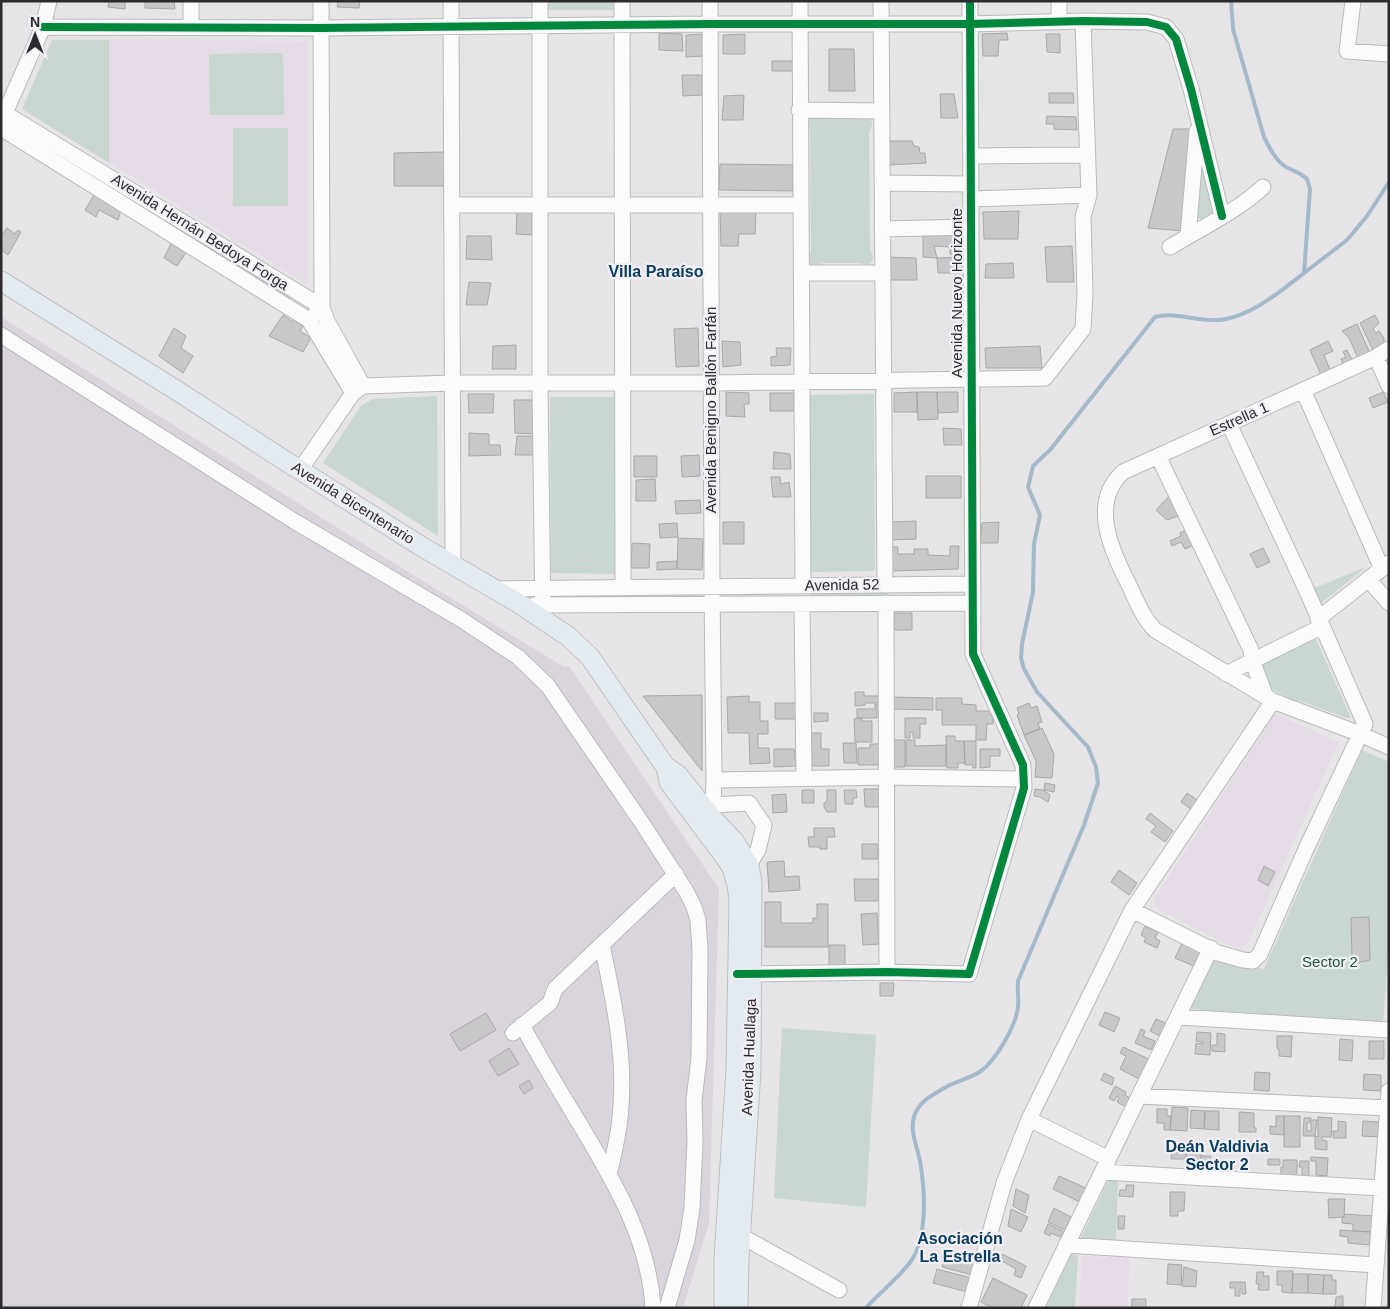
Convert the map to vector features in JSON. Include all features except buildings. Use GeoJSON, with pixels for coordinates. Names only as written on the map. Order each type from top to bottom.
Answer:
{"type":"FeatureCollection","features":[{"type":"Feature","properties":{"kind":"main road","name":"Avenida Bicentenario"},"geometry":{"type":"LineString","coordinates":[[1,281],[169,385],[300,470],[453,564],[520,604],[543,612],[590,657],[665,766],[669,782],[712,820]]}},
{"type":"Feature","properties":{"kind":"main road","name":"Avenida Huallaga"},"geometry":{"type":"LineString","coordinates":[[712,820],[734,841],[749,865],[752,883],[744,974]]}},
{"type":"Feature","properties":{"kind":"main road","name":"Avenida Huallaga"},"geometry":{"type":"LineString","coordinates":[[712,820],[738,885],[751,1070],[734,1235],[723,1279],[724,1308]]}},
{"type":"Feature","properties":{"kind":"main road","name":"Avenida Huallaga"},"geometry":{"type":"LineString","coordinates":[[734,1235],[738,1258],[738,1308]]}},
{"type":"Feature","properties":{"kind":"street"},"geometry":{"type":"LineString","coordinates":[[3,114],[43,27],[49,1]]}},
{"type":"Feature","properties":{"kind":"street"},"geometry":{"type":"LineString","coordinates":[[191,1],[191,28]]}},
{"type":"Feature","properties":{"kind":"street"},"geometry":{"type":"LineString","coordinates":[[321,1],[322,307],[358,390]]}},
{"type":"Feature","properties":{"kind":"street"},"geometry":{"type":"LineString","coordinates":[[451,1],[453,564]]}},
{"type":"Feature","properties":{"kind":"street"},"geometry":{"type":"LineString","coordinates":[[540,1],[540,384],[543,612],[712,605],[972,603]]}},
{"type":"Feature","properties":{"kind":"street"},"geometry":{"type":"LineString","coordinates":[[622,1],[623,588]]}},
{"type":"Feature","properties":{"kind":"street","name":"Avenida Benigno Ballón Farfán"},"geometry":{"type":"LineString","coordinates":[[710,1],[714,780],[712,820]]}},
{"type":"Feature","properties":{"kind":"street"},"geometry":{"type":"LineString","coordinates":[[800,1],[803,586]]}},
{"type":"Feature","properties":{"kind":"street"},"geometry":{"type":"LineString","coordinates":[[881,1],[884,584]]}},
{"type":"Feature","properties":{"kind":"street","name":"Avenida Nuevo Horizonte"},"geometry":{"type":"LineString","coordinates":[[887,972],[969,974],[1024,788],[1023,765],[973,654],[970,1]]}},
{"type":"Feature","properties":{"kind":"street"},"geometry":{"type":"LineString","coordinates":[[1058,1],[1059,22]]}},
{"type":"Feature","properties":{"kind":"street"},"geometry":{"type":"LineString","coordinates":[[1352,1],[1346,51],[1389,54]]}},
{"type":"Feature","properties":{"kind":"street"},"geometry":{"type":"LineString","coordinates":[[300,470],[358,390],[452,383],[622,384],[1045,378],[1082,329],[1085,294],[1083,217],[1089,195],[1086,155],[1083,21]]}},
{"type":"Feature","properties":{"kind":"street"},"geometry":{"type":"LineString","coordinates":[[43,27],[321,28],[1148,22],[1166,27],[1176,38],[1222,216]]}},
{"type":"Feature","properties":{"kind":"street"},"geometry":{"type":"LineString","coordinates":[[800,110],[881,111]]}},
{"type":"Feature","properties":{"kind":"street","name":"Avenida Hernán Bedoya Forga"},"geometry":{"type":"LineString","coordinates":[[3,114],[322,307]]}},
{"type":"Feature","properties":{"kind":"street"},"geometry":{"type":"LineString","coordinates":[[1188,236],[1198,120]]}},
{"type":"Feature","properties":{"kind":"street","name":"Avenida Hernán Bedoya Forga"},"geometry":{"type":"LineString","coordinates":[[1,128],[310,320],[358,390]]}},
{"type":"Feature","properties":{"kind":"street"},"geometry":{"type":"LineString","coordinates":[[971,156],[1086,155]]}},
{"type":"Feature","properties":{"kind":"street"},"geometry":{"type":"LineString","coordinates":[[882,183],[971,191],[1089,195]]}},
{"type":"Feature","properties":{"kind":"street"},"geometry":{"type":"LineString","coordinates":[[1170,247],[1222,216],[1255,194],[1262,187]]}},
{"type":"Feature","properties":{"kind":"street"},"geometry":{"type":"LineString","coordinates":[[452,205],[801,205]]}},
{"type":"Feature","properties":{"kind":"street"},"geometry":{"type":"LineString","coordinates":[[882,229],[971,227]]}},
{"type":"Feature","properties":{"kind":"street"},"geometry":{"type":"LineString","coordinates":[[802,273],[882,273]]}},
{"type":"Feature","properties":{"kind":"street"},"geometry":{"type":"LineString","coordinates":[[310,320],[322,307]]}},
{"type":"Feature","properties":{"kind":"street"},"geometry":{"type":"LineString","coordinates":[[1,335],[294,521],[462,620],[518,657],[548,686],[676,874],[694,907],[698,920],[700,950],[699,1058],[694,1100],[695,1142],[692,1208],[685,1247],[667,1308]]}},
{"type":"Feature","properties":{"kind":"street","name":"Estrella 1"},"geometry":{"type":"LineString","coordinates":[[1226,674],[1155,630],[1148,622],[1111,549],[1106,528],[1106,505],[1110,491],[1117,478],[1123,472],[1376,357],[1389,349]]}},
{"type":"Feature","properties":{"kind":"street"},"geometry":{"type":"LineString","coordinates":[[1376,357],[1389,386]]}},
{"type":"Feature","properties":{"kind":"street"},"geometry":{"type":"LineString","coordinates":[[1226,674],[1320,623],[1385,566],[1303,390]]}},
{"type":"Feature","properties":{"kind":"street"},"geometry":{"type":"LineString","coordinates":[[1132,910],[1218,952],[1243,960],[1253,961],[1260,954],[1306,849],[1365,724],[1229,424]]}},
{"type":"Feature","properties":{"kind":"street"},"geometry":{"type":"LineString","coordinates":[[1158,456],[1251,650],[1252,660],[1270,699]]}},
{"type":"Feature","properties":{"kind":"street"},"geometry":{"type":"LineString","coordinates":[[1368,579],[1389,603]]}},
{"type":"Feature","properties":{"kind":"street","name":"Avenida 52"},"geometry":{"type":"LineString","coordinates":[[494,589],[972,584]]}},
{"type":"Feature","properties":{"kind":"street"},"geometry":{"type":"LineString","coordinates":[[744,974],[887,972],[886,603]]}},
{"type":"Feature","properties":{"kind":"street"},"geometry":{"type":"LineString","coordinates":[[802,605],[804,778]]}},
{"type":"Feature","properties":{"kind":"street"},"geometry":{"type":"LineString","coordinates":[[1226,674],[1270,699],[1389,747]]}},
{"type":"Feature","properties":{"kind":"street"},"geometry":{"type":"LineString","coordinates":[[969,1308],[1004,1184],[1029,1119],[1132,910],[1270,699]]}},
{"type":"Feature","properties":{"kind":"street"},"geometry":{"type":"LineString","coordinates":[[714,780],[887,777],[1023,779]]}},
{"type":"Feature","properties":{"kind":"street"},"geometry":{"type":"LineString","coordinates":[[712,820],[749,803],[760,780]]}},
{"type":"Feature","properties":{"kind":"street"},"geometry":{"type":"LineString","coordinates":[[749,803],[764,825],[758,850],[749,865]]}},
{"type":"Feature","properties":{"kind":"street"},"geometry":{"type":"LineString","coordinates":[[653,1308],[647,1266],[638,1234],[609,1174],[546,1068],[518,1029],[550,1003],[555,990],[676,874]]}},
{"type":"Feature","properties":{"kind":"street"},"geometry":{"type":"LineString","coordinates":[[602,945],[613,1000],[622,1079],[616,1148],[609,1174]]}},
{"type":"Feature","properties":{"kind":"street"},"geometry":{"type":"LineString","coordinates":[[1036,1308],[1211,948]]}},
{"type":"Feature","properties":{"kind":"street"},"geometry":{"type":"LineString","coordinates":[[1178,1017],[1389,1030]]}},
{"type":"Feature","properties":{"kind":"street"},"geometry":{"type":"LineString","coordinates":[[1373,1308],[1389,1091]]}},
{"type":"Feature","properties":{"kind":"street"},"geometry":{"type":"LineString","coordinates":[[1139,1096],[1388,1108]]}},
{"type":"Feature","properties":{"kind":"street"},"geometry":{"type":"LineString","coordinates":[[1029,1119],[1105,1166],[1381,1188]]}},
{"type":"Feature","properties":{"kind":"street"},"geometry":{"type":"LineString","coordinates":[[734,1235],[838,1290]]}},
{"type":"Feature","properties":{"kind":"street"},"geometry":{"type":"LineString","coordinates":[[1066,1246],[1376,1265]]}},
{"type":"Feature","properties":{"kind":"shaded area"},"geometry":{"type":"Polygon","coordinates":[[[52,40],[308,41],[308,282],[305,283],[22,109],[52,40]]]}},
{"type":"Feature","properties":{"kind":"shaded area"},"geometry":{"type":"Polygon","coordinates":[[[1,317],[397,565],[564,667],[569,666],[719,889],[709,1223],[683,1308],[1,1308],[1,317]]]}},
{"type":"Feature","properties":{"kind":"shaded area"},"geometry":{"type":"Polygon","coordinates":[[[1275,714],[1339,742],[1248,943],[1237,949],[1155,907],[1154,899],[1275,714]]]}},
{"type":"Feature","properties":{"kind":"shaded area"},"geometry":{"type":"Polygon","coordinates":[[[1082,1256],[1129,1258],[1128,1308],[1079,1308],[1082,1256]]]}},
{"type":"Feature","properties":{"kind":"green space"},"geometry":{"type":"Polygon","coordinates":[[[546,1],[613,1],[613,10],[546,10],[546,1]]]}},
{"type":"Feature","properties":{"kind":"green space"},"geometry":{"type":"Polygon","coordinates":[[[52,40],[109,40],[109,163],[22,109],[52,40]]]}},
{"type":"Feature","properties":{"kind":"green space"},"geometry":{"type":"Polygon","coordinates":[[[283,53],[284,115],[210,115],[209,54],[283,53]]]}},
{"type":"Feature","properties":{"kind":"green space"},"geometry":{"type":"Polygon","coordinates":[[[810,117],[869,117],[871,121],[872,126],[869,132],[870,251],[873,257],[868,265],[859,263],[822,263],[821,265],[812,265],[808,260],[808,255],[811,253],[810,131],[808,122],[810,117]]]}},
{"type":"Feature","properties":{"kind":"green space"},"geometry":{"type":"Polygon","coordinates":[[[233,128],[288,128],[288,206],[233,206],[233,128]]]}},
{"type":"Feature","properties":{"kind":"green space"},"geometry":{"type":"Polygon","coordinates":[[[1201,168],[1214,209],[1213,214],[1202,220],[1197,218],[1201,168]]]}},
{"type":"Feature","properties":{"kind":"green space"},"geometry":{"type":"Polygon","coordinates":[[[149,206],[292,296],[289,301],[146,211],[149,206]]]}},
{"type":"Feature","properties":{"kind":"green space"},"geometry":{"type":"Polygon","coordinates":[[[874,394],[875,571],[810,572],[809,395],[874,394]]]}},
{"type":"Feature","properties":{"kind":"green space"},"geometry":{"type":"Polygon","coordinates":[[[437,396],[438,536],[323,463],[361,406],[373,399],[437,396]]]}},
{"type":"Feature","properties":{"kind":"green space"},"geometry":{"type":"Polygon","coordinates":[[[550,397],[614,397],[615,574],[551,573],[550,397]]]}},
{"type":"Feature","properties":{"kind":"green space"},"geometry":{"type":"Polygon","coordinates":[[[1366,567],[1320,604],[1312,589],[1366,567]]]}},
{"type":"Feature","properties":{"kind":"green space"},"geometry":{"type":"Polygon","coordinates":[[[810,591],[888,591],[888,597],[810,598],[810,591]]]}},
{"type":"Feature","properties":{"kind":"green space"},"geometry":{"type":"Polygon","coordinates":[[[563,593],[696,593],[696,600],[563,599],[563,593]]]}},
{"type":"Feature","properties":{"kind":"green space"},"geometry":{"type":"Polygon","coordinates":[[[1315,637],[1351,718],[1293,700],[1270,689],[1261,667],[1262,664],[1315,637]]]}},
{"type":"Feature","properties":{"kind":"green space","name":"Sector 2"},"geometry":{"type":"Polygon","coordinates":[[[1362,750],[1389,762],[1388,955],[1383,1023],[1193,1009],[1191,1007],[1213,961],[1264,969],[1362,750]]]}},
{"type":"Feature","properties":{"kind":"green space"},"geometry":{"type":"Polygon","coordinates":[[[782,1028],[876,1035],[866,1207],[774,1198],[782,1028]]]}},
{"type":"Feature","properties":{"kind":"green space"},"geometry":{"type":"Polygon","coordinates":[[[1109,1179],[1118,1180],[1116,1240],[1081,1238],[1109,1179]]]}},
{"type":"Feature","properties":{"kind":"green space"},"geometry":{"type":"Polygon","coordinates":[[[1071,1255],[1078,1255],[1075,1308],[1046,1308],[1071,1255]]]}},
{"type":"Feature","properties":{"kind":"waterway"},"geometry":{"type":"LineString","coordinates":[[866,1308],[911,1261],[920,1239],[923,1226],[924,1199],[920,1161],[913,1129],[914,1116],[920,1106],[930,1097],[946,1087],[973,1076],[987,1066],[1009,1033],[1018,1004],[1018,981],[1084,825],[1098,783],[1096,767],[1088,747],[1037,692],[1024,669],[1021,658],[1022,644],[1033,592],[1034,544],[1040,515],[1028,487],[1033,466],[1050,450],[1155,317],[1169,315],[1212,320],[1236,316],[1261,304],[1304,273],[1310,189],[1305,177],[1279,161],[1264,137],[1233,29],[1231,1]]}},
{"type":"Feature","properties":{"kind":"waterway"},"geometry":{"type":"LineString","coordinates":[[1304,273],[1347,240],[1367,216],[1389,182]]}},
{"type":"Feature","properties":{"kind":"cycle path"},"geometry":{"type":"LineString","coordinates":[[737,974],[887,972],[969,974],[1024,788],[1023,765],[973,654],[970,1]]}},
{"type":"Feature","properties":{"kind":"cycle path"},"geometry":{"type":"LineString","coordinates":[[43,27],[321,28],[1147,22],[1166,27],[1176,39],[1191,89],[1222,216]]}},
{"type":"Feature","properties":{"kind":"district","name":"Villa Paraíso"},"geometry":{"type":"Point","coordinates":[656,271]}},
{"type":"Feature","properties":{"kind":"district","name":"Deán Valdivia Sector 2"},"geometry":{"type":"Point","coordinates":[1217,1155]}},
{"type":"Feature","properties":{"kind":"district","name":"Asociación La Estrella"},"geometry":{"type":"Point","coordinates":[960,1247]}}]}
